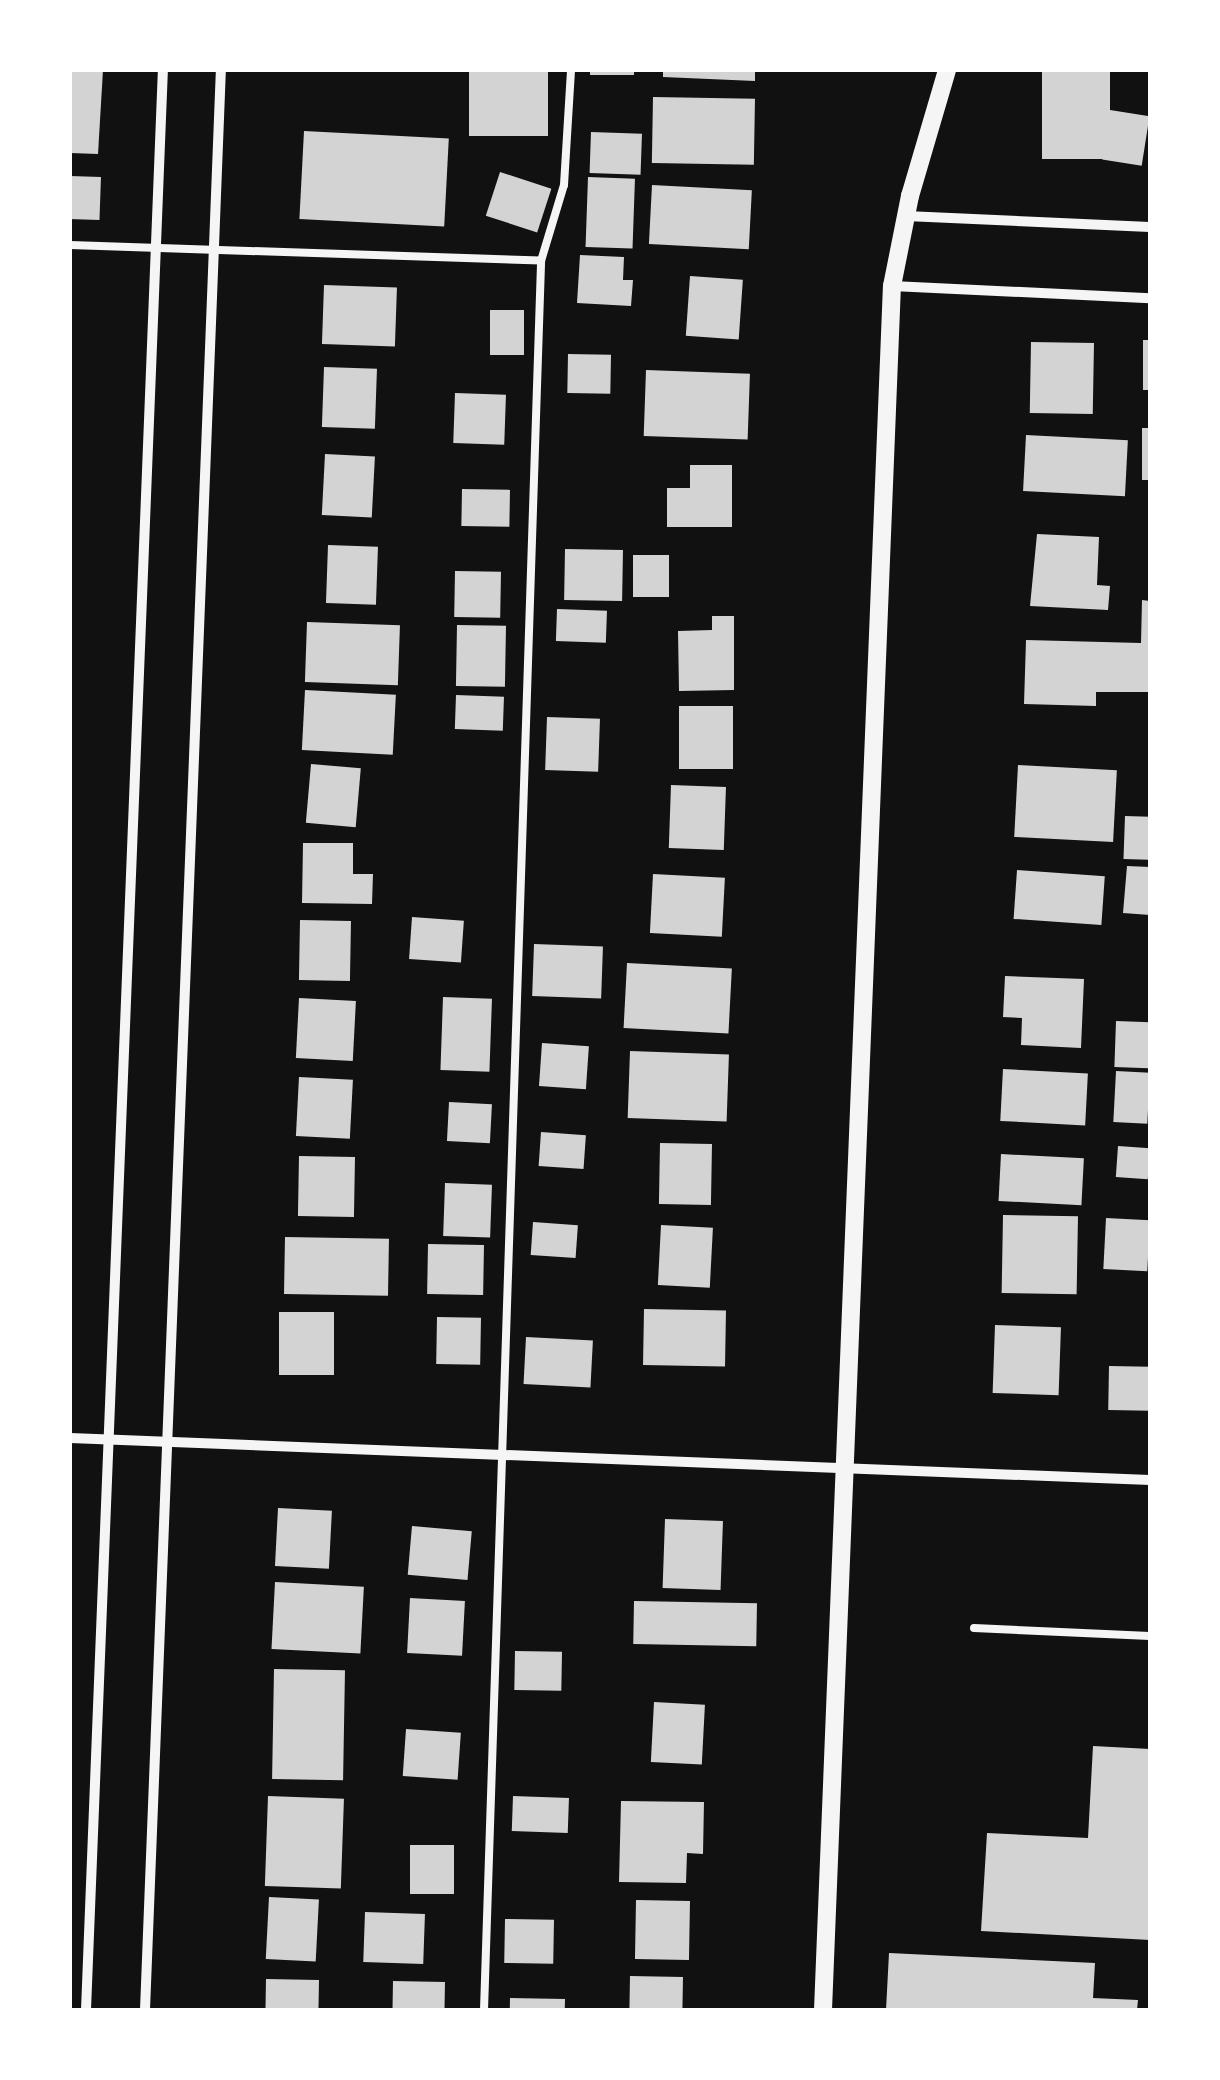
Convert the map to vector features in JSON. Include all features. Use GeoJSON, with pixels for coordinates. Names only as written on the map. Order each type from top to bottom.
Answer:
{"type":"FeatureCollection","features":[{"type":"Feature","properties":{"kind":"street"},"geometry":{"type":"LineString","coordinates":[[86,2010],[164,70]]}},
{"type":"Feature","properties":{"kind":"street"},"geometry":{"type":"LineString","coordinates":[[145,2010],[221,70]]}},
{"type":"Feature","properties":{"kind":"street"},"geometry":{"type":"LineString","coordinates":[[823,2010],[892,286],[906,216],[947,70]]}},
{"type":"Feature","properties":{"kind":"street"},"geometry":{"type":"LineString","coordinates":[[906,216],[1150,228]]}},
{"type":"Feature","properties":{"kind":"street"},"geometry":{"type":"LineString","coordinates":[[892,286],[1150,298]]}},
{"type":"Feature","properties":{"kind":"street"},"geometry":{"type":"LineString","coordinates":[[70,1438],[1150,1480]]}},
{"type":"Feature","properties":{"kind":"lane"},"geometry":{"type":"LineString","coordinates":[[484,2010],[541,260],[564,185],[572,70]]}},
{"type":"Feature","properties":{"kind":"lane"},"geometry":{"type":"LineString","coordinates":[[70,246],[541,260]]}},
{"type":"Feature","properties":{"kind":"lane"},"geometry":{"type":"LineString","coordinates":[[974,1628],[1150,1636]]}},
{"type":"Feature","properties":{"kind":"building"},"geometry":{"type":"Polygon","coordinates":[[[70,70],[103,70],[98,154],[70,153],[70,70]]]}},
{"type":"Feature","properties":{"kind":"building"},"geometry":{"type":"Polygon","coordinates":[[[469,70],[548,70],[548,136],[469,136],[469,70]]]}},
{"type":"Feature","properties":{"kind":"building"},"geometry":{"type":"Polygon","coordinates":[[[590,70],[634,70],[634,75],[590,75],[590,70]]]}},
{"type":"Feature","properties":{"kind":"building"},"geometry":{"type":"Polygon","coordinates":[[[663,70],[755,70],[755,81],[663,77],[663,70]]]}},
{"type":"Feature","properties":{"kind":"building"},"geometry":{"type":"Polygon","coordinates":[[[1042,70],[1110,70],[1110,159],[1042,159],[1042,70]]]}},
{"type":"Feature","properties":{"kind":"building"},"geometry":{"type":"Polygon","coordinates":[[[653,97],[755,99],[754,165],[652,163],[653,97]]]}},
{"type":"Feature","properties":{"kind":"building"},"geometry":{"type":"Polygon","coordinates":[[[1110,110],[1150,116],[1142,166],[1102,159],[1110,110]]]}},
{"type":"Feature","properties":{"kind":"building"},"geometry":{"type":"Polygon","coordinates":[[[304,131],[449,139],[444,226],[299,219],[304,131]]]}},
{"type":"Feature","properties":{"kind":"building"},"geometry":{"type":"Polygon","coordinates":[[[591,132],[642,134],[641,175],[590,173],[591,132]]]}},
{"type":"Feature","properties":{"kind":"building"},"geometry":{"type":"Polygon","coordinates":[[[500,172],[551,189],[537,232],[486,216],[500,172]]]}},
{"type":"Feature","properties":{"kind":"building"},"geometry":{"type":"Polygon","coordinates":[[[70,176],[101,177],[99,220],[70,219],[70,176]]]}},
{"type":"Feature","properties":{"kind":"building"},"geometry":{"type":"Polygon","coordinates":[[[588,177],[635,179],[633,249],[586,247],[588,177]]]}},
{"type":"Feature","properties":{"kind":"building"},"geometry":{"type":"Polygon","coordinates":[[[652,185],[752,190],[749,249],[649,244],[652,185]]]}},
{"type":"Feature","properties":{"kind":"building"},"geometry":{"type":"Polygon","coordinates":[[[580,255],[624,257],[623,280],[633,280],[631,306],[577,303],[580,255]]]}},
{"type":"Feature","properties":{"kind":"building"},"geometry":{"type":"Polygon","coordinates":[[[690,276],[743,280],[739,340],[686,336],[690,276]]]}},
{"type":"Feature","properties":{"kind":"building"},"geometry":{"type":"Polygon","coordinates":[[[324,285],[397,288],[395,347],[322,344],[324,285]]]}},
{"type":"Feature","properties":{"kind":"building"},"geometry":{"type":"Polygon","coordinates":[[[490,310],[524,310],[524,355],[490,355],[490,310]]]}},
{"type":"Feature","properties":{"kind":"building"},"geometry":{"type":"Polygon","coordinates":[[[1143,340],[1150,340],[1150,390],[1143,390],[1143,340]]]}},
{"type":"Feature","properties":{"kind":"building"},"geometry":{"type":"Polygon","coordinates":[[[1031,342],[1094,343],[1093,414],[1030,413],[1031,342]]]}},
{"type":"Feature","properties":{"kind":"building"},"geometry":{"type":"Polygon","coordinates":[[[568,354],[611,355],[610,394],[567,393],[568,354]]]}},
{"type":"Feature","properties":{"kind":"building"},"geometry":{"type":"Polygon","coordinates":[[[324,367],[377,369],[375,429],[322,427],[324,367]]]}},
{"type":"Feature","properties":{"kind":"building"},"geometry":{"type":"Polygon","coordinates":[[[646,370],[750,374],[748,440],[644,436],[646,370]]]}},
{"type":"Feature","properties":{"kind":"building"},"geometry":{"type":"Polygon","coordinates":[[[455,393],[506,395],[504,445],[453,443],[455,393]]]}},
{"type":"Feature","properties":{"kind":"building"},"geometry":{"type":"Polygon","coordinates":[[[1142,428],[1150,428],[1150,480],[1142,480],[1142,428]]]}},
{"type":"Feature","properties":{"kind":"building"},"geometry":{"type":"Polygon","coordinates":[[[1026,435],[1128,440],[1125,496],[1023,491],[1026,435]]]}},
{"type":"Feature","properties":{"kind":"building"},"geometry":{"type":"Polygon","coordinates":[[[325,454],[375,457],[372,518],[322,515],[325,454]]]}},
{"type":"Feature","properties":{"kind":"building"},"geometry":{"type":"Polygon","coordinates":[[[690,465],[732,465],[732,527],[667,527],[667,488],[690,488],[690,465]]]}},
{"type":"Feature","properties":{"kind":"building"},"geometry":{"type":"Polygon","coordinates":[[[462,489],[510,490],[509,527],[461,526],[462,489]]]}},
{"type":"Feature","properties":{"kind":"building"},"geometry":{"type":"Polygon","coordinates":[[[1037,534],[1099,537],[1097,585],[1110,586],[1108,610],[1030,606],[1037,534]]]}},
{"type":"Feature","properties":{"kind":"building"},"geometry":{"type":"Polygon","coordinates":[[[328,545],[378,547],[376,605],[326,603],[328,545]]]}},
{"type":"Feature","properties":{"kind":"building"},"geometry":{"type":"Polygon","coordinates":[[[565,549],[623,550],[622,601],[564,600],[565,549]]]}},
{"type":"Feature","properties":{"kind":"building"},"geometry":{"type":"Polygon","coordinates":[[[633,555],[669,555],[669,597],[633,597],[633,555]]]}},
{"type":"Feature","properties":{"kind":"building"},"geometry":{"type":"Polygon","coordinates":[[[455,571],[501,572],[500,618],[454,617],[455,571]]]}},
{"type":"Feature","properties":{"kind":"building"},"geometry":{"type":"Polygon","coordinates":[[[1142,600],[1150,601],[1150,692],[1096,692],[1096,706],[1024,704],[1026,640],[1141,643],[1142,600]]]}},
{"type":"Feature","properties":{"kind":"building"},"geometry":{"type":"Polygon","coordinates":[[[557,609],[607,611],[606,643],[556,641],[557,609]]]}},
{"type":"Feature","properties":{"kind":"building"},"geometry":{"type":"Polygon","coordinates":[[[712,616],[734,616],[734,690],[679,691],[678,631],[712,630],[712,616]]]}},
{"type":"Feature","properties":{"kind":"building"},"geometry":{"type":"Polygon","coordinates":[[[307,622],[400,625],[398,685],[305,682],[307,622]]]}},
{"type":"Feature","properties":{"kind":"building"},"geometry":{"type":"Polygon","coordinates":[[[457,625],[506,626],[505,687],[456,686],[457,625]]]}},
{"type":"Feature","properties":{"kind":"building"},"geometry":{"type":"Polygon","coordinates":[[[305,690],[396,695],[393,755],[302,750],[305,690]]]}},
{"type":"Feature","properties":{"kind":"building"},"geometry":{"type":"Polygon","coordinates":[[[456,695],[504,697],[503,731],[455,729],[456,695]]]}},
{"type":"Feature","properties":{"kind":"building"},"geometry":{"type":"Polygon","coordinates":[[[679,706],[733,706],[733,769],[679,769],[679,706]]]}},
{"type":"Feature","properties":{"kind":"building"},"geometry":{"type":"Polygon","coordinates":[[[547,717],[600,719],[598,772],[545,770],[547,717]]]}},
{"type":"Feature","properties":{"kind":"building"},"geometry":{"type":"Polygon","coordinates":[[[311,764],[361,768],[356,827],[306,823],[311,764]]]}},
{"type":"Feature","properties":{"kind":"building"},"geometry":{"type":"Polygon","coordinates":[[[1018,765],[1117,770],[1113,842],[1014,837],[1018,765]]]}},
{"type":"Feature","properties":{"kind":"building"},"geometry":{"type":"Polygon","coordinates":[[[671,785],[726,787],[724,850],[669,848],[671,785]]]}},
{"type":"Feature","properties":{"kind":"building"},"geometry":{"type":"Polygon","coordinates":[[[1125,816],[1150,817],[1148,860],[1123,859],[1125,816]]]}},
{"type":"Feature","properties":{"kind":"building"},"geometry":{"type":"Polygon","coordinates":[[[303,843],[353,843],[353,874],[373,874],[372,904],[302,903],[303,843]]]}},
{"type":"Feature","properties":{"kind":"building"},"geometry":{"type":"Polygon","coordinates":[[[1127,866],[1150,867],[1150,915],[1123,913],[1127,866]]]}},
{"type":"Feature","properties":{"kind":"building"},"geometry":{"type":"Polygon","coordinates":[[[1017,870],[1105,876],[1101,925],[1014,919],[1017,870]]]}},
{"type":"Feature","properties":{"kind":"building"},"geometry":{"type":"Polygon","coordinates":[[[653,874],[725,878],[722,937],[650,933],[653,874]]]}},
{"type":"Feature","properties":{"kind":"building"},"geometry":{"type":"Polygon","coordinates":[[[412,917],[464,921],[461,963],[409,959],[412,917]]]}},
{"type":"Feature","properties":{"kind":"building"},"geometry":{"type":"Polygon","coordinates":[[[300,920],[351,921],[350,981],[299,980],[300,920]]]}},
{"type":"Feature","properties":{"kind":"building"},"geometry":{"type":"Polygon","coordinates":[[[534,944],[603,946],[601,998],[532,996],[534,944]]]}},
{"type":"Feature","properties":{"kind":"building"},"geometry":{"type":"Polygon","coordinates":[[[627,963],[732,968],[728,1033],[624,1028],[627,963]]]}},
{"type":"Feature","properties":{"kind":"building"},"geometry":{"type":"Polygon","coordinates":[[[1005,976],[1084,979],[1081,1048],[1021,1045],[1022,1018],[1003,1017],[1005,976]]]}},
{"type":"Feature","properties":{"kind":"building"},"geometry":{"type":"Polygon","coordinates":[[[443,997],[492,999],[489,1072],[440,1070],[443,997]]]}},
{"type":"Feature","properties":{"kind":"building"},"geometry":{"type":"Polygon","coordinates":[[[299,998],[356,1001],[353,1061],[296,1058],[299,998]]]}},
{"type":"Feature","properties":{"kind":"building"},"geometry":{"type":"Polygon","coordinates":[[[1116,1021],[1150,1022],[1148,1068],[1114,1067],[1116,1021]]]}},
{"type":"Feature","properties":{"kind":"building"},"geometry":{"type":"Polygon","coordinates":[[[542,1043],[589,1046],[586,1089],[539,1086],[542,1043]]]}},
{"type":"Feature","properties":{"kind":"building"},"geometry":{"type":"Polygon","coordinates":[[[630,1051],[729,1054],[727,1121],[628,1118],[630,1051]]]}},
{"type":"Feature","properties":{"kind":"building"},"geometry":{"type":"Polygon","coordinates":[[[1003,1069],[1088,1073],[1085,1125],[1000,1121],[1003,1069]]]}},
{"type":"Feature","properties":{"kind":"building"},"geometry":{"type":"Polygon","coordinates":[[[1116,1071],[1150,1073],[1147,1124],[1113,1122],[1116,1071]]]}},
{"type":"Feature","properties":{"kind":"building"},"geometry":{"type":"Polygon","coordinates":[[[299,1077],[353,1080],[350,1139],[296,1136],[299,1077]]]}},
{"type":"Feature","properties":{"kind":"building"},"geometry":{"type":"Polygon","coordinates":[[[449,1102],[492,1104],[490,1143],[447,1141],[449,1102]]]}},
{"type":"Feature","properties":{"kind":"building"},"geometry":{"type":"Polygon","coordinates":[[[541,1132],[586,1135],[584,1169],[539,1166],[541,1132]]]}},
{"type":"Feature","properties":{"kind":"building"},"geometry":{"type":"Polygon","coordinates":[[[660,1143],[712,1144],[711,1205],[659,1204],[660,1143]]]}},
{"type":"Feature","properties":{"kind":"building"},"geometry":{"type":"Polygon","coordinates":[[[1118,1146],[1150,1148],[1148,1179],[1116,1177],[1118,1146]]]}},
{"type":"Feature","properties":{"kind":"building"},"geometry":{"type":"Polygon","coordinates":[[[1001,1154],[1084,1158],[1081,1205],[999,1201],[1001,1154]]]}},
{"type":"Feature","properties":{"kind":"building"},"geometry":{"type":"Polygon","coordinates":[[[299,1156],[355,1157],[354,1217],[298,1216],[299,1156]]]}},
{"type":"Feature","properties":{"kind":"building"},"geometry":{"type":"Polygon","coordinates":[[[445,1183],[492,1185],[490,1238],[443,1236],[445,1183]]]}},
{"type":"Feature","properties":{"kind":"building"},"geometry":{"type":"Polygon","coordinates":[[[1003,1215],[1078,1216],[1077,1294],[1002,1293],[1003,1215]]]}},
{"type":"Feature","properties":{"kind":"building"},"geometry":{"type":"Polygon","coordinates":[[[1106,1218],[1150,1220],[1147,1271],[1103,1269],[1106,1218]]]}},
{"type":"Feature","properties":{"kind":"building"},"geometry":{"type":"Polygon","coordinates":[[[533,1222],[578,1225],[576,1258],[531,1255],[533,1222]]]}},
{"type":"Feature","properties":{"kind":"building"},"geometry":{"type":"Polygon","coordinates":[[[661,1225],[713,1228],[710,1288],[658,1285],[661,1225]]]}},
{"type":"Feature","properties":{"kind":"building"},"geometry":{"type":"Polygon","coordinates":[[[285,1237],[389,1239],[388,1296],[284,1294],[285,1237]]]}},
{"type":"Feature","properties":{"kind":"building"},"geometry":{"type":"Polygon","coordinates":[[[428,1244],[484,1245],[483,1295],[427,1294],[428,1244]]]}},
{"type":"Feature","properties":{"kind":"building"},"geometry":{"type":"Polygon","coordinates":[[[644,1309],[726,1310],[725,1366],[643,1365],[644,1309]]]}},
{"type":"Feature","properties":{"kind":"building"},"geometry":{"type":"Polygon","coordinates":[[[279,1312],[334,1312],[334,1375],[279,1375],[279,1312]]]}},
{"type":"Feature","properties":{"kind":"building"},"geometry":{"type":"Polygon","coordinates":[[[437,1317],[481,1318],[480,1365],[436,1364],[437,1317]]]}},
{"type":"Feature","properties":{"kind":"building"},"geometry":{"type":"Polygon","coordinates":[[[995,1325],[1061,1327],[1059,1395],[993,1393],[995,1325]]]}},
{"type":"Feature","properties":{"kind":"building"},"geometry":{"type":"Polygon","coordinates":[[[526,1337],[593,1341],[590,1387],[524,1384],[526,1337]]]}},
{"type":"Feature","properties":{"kind":"building"},"geometry":{"type":"Polygon","coordinates":[[[1109,1366],[1150,1367],[1149,1411],[1108,1410],[1109,1366]]]}},
{"type":"Feature","properties":{"kind":"building"},"geometry":{"type":"Polygon","coordinates":[[[278,1508],[332,1511],[329,1569],[275,1566],[278,1508]]]}},
{"type":"Feature","properties":{"kind":"building"},"geometry":{"type":"Polygon","coordinates":[[[665,1519],[723,1521],[721,1590],[663,1588],[665,1519]]]}},
{"type":"Feature","properties":{"kind":"building"},"geometry":{"type":"Polygon","coordinates":[[[412,1526],[472,1531],[468,1580],[408,1575],[412,1526]]]}},
{"type":"Feature","properties":{"kind":"building"},"geometry":{"type":"Polygon","coordinates":[[[275,1582],[364,1587],[360,1654],[271,1649],[275,1582]]]}},
{"type":"Feature","properties":{"kind":"building"},"geometry":{"type":"Polygon","coordinates":[[[410,1598],[465,1601],[462,1656],[407,1653],[410,1598]]]}},
{"type":"Feature","properties":{"kind":"building"},"geometry":{"type":"Polygon","coordinates":[[[634,1601],[757,1603],[756,1646],[633,1644],[634,1601]]]}},
{"type":"Feature","properties":{"kind":"building"},"geometry":{"type":"Polygon","coordinates":[[[515,1651],[562,1652],[561,1691],[514,1690],[515,1651]]]}},
{"type":"Feature","properties":{"kind":"building"},"geometry":{"type":"Polygon","coordinates":[[[274,1669],[345,1670],[343,1780],[272,1779],[274,1669]]]}},
{"type":"Feature","properties":{"kind":"building"},"geometry":{"type":"Polygon","coordinates":[[[654,1702],[705,1705],[702,1765],[651,1762],[654,1702]]]}},
{"type":"Feature","properties":{"kind":"building"},"geometry":{"type":"Polygon","coordinates":[[[406,1729],[461,1733],[458,1780],[403,1776],[406,1729]]]}},
{"type":"Feature","properties":{"kind":"building"},"geometry":{"type":"Polygon","coordinates":[[[1093,1746],[1150,1749],[1150,1940],[981,1931],[987,1833],[1088,1838],[1093,1746]]]}},
{"type":"Feature","properties":{"kind":"building"},"geometry":{"type":"Polygon","coordinates":[[[268,1796],[344,1799],[341,1889],[265,1886],[268,1796]]]}},
{"type":"Feature","properties":{"kind":"building"},"geometry":{"type":"Polygon","coordinates":[[[513,1796],[569,1798],[568,1833],[512,1831],[513,1796]]]}},
{"type":"Feature","properties":{"kind":"building"},"geometry":{"type":"Polygon","coordinates":[[[621,1801],[704,1802],[703,1854],[687,1853],[686,1883],[619,1882],[621,1801]]]}},
{"type":"Feature","properties":{"kind":"building"},"geometry":{"type":"Polygon","coordinates":[[[410,1845],[454,1845],[454,1894],[410,1894],[410,1845]]]}},
{"type":"Feature","properties":{"kind":"building"},"geometry":{"type":"Polygon","coordinates":[[[269,1897],[319,1900],[316,1962],[266,1959],[269,1897]]]}},
{"type":"Feature","properties":{"kind":"building"},"geometry":{"type":"Polygon","coordinates":[[[636,1900],[690,1901],[689,1960],[635,1959],[636,1900]]]}},
{"type":"Feature","properties":{"kind":"building"},"geometry":{"type":"Polygon","coordinates":[[[365,1912],[425,1914],[423,1964],[363,1962],[365,1912]]]}},
{"type":"Feature","properties":{"kind":"building"},"geometry":{"type":"Polygon","coordinates":[[[505,1919],[554,1920],[553,1964],[504,1963],[505,1919]]]}},
{"type":"Feature","properties":{"kind":"building"},"geometry":{"type":"Polygon","coordinates":[[[889,1953],[1095,1963],[1093,1998],[1138,2000],[1137,2010],[886,2010],[889,1953]]]}},
{"type":"Feature","properties":{"kind":"building"},"geometry":{"type":"Polygon","coordinates":[[[630,1976],[683,1977],[682,2010],[629,2010],[630,1976]]]}},
{"type":"Feature","properties":{"kind":"building"},"geometry":{"type":"Polygon","coordinates":[[[266,1979],[319,1980],[318,2010],[265,2010],[266,1979]]]}},
{"type":"Feature","properties":{"kind":"building"},"geometry":{"type":"Polygon","coordinates":[[[393,1981],[445,1982],[445,2010],[392,2010],[393,1981]]]}},
{"type":"Feature","properties":{"kind":"building"},"geometry":{"type":"Polygon","coordinates":[[[510,1998],[565,1999],[565,2010],[510,2010],[510,1998]]]}}]}
